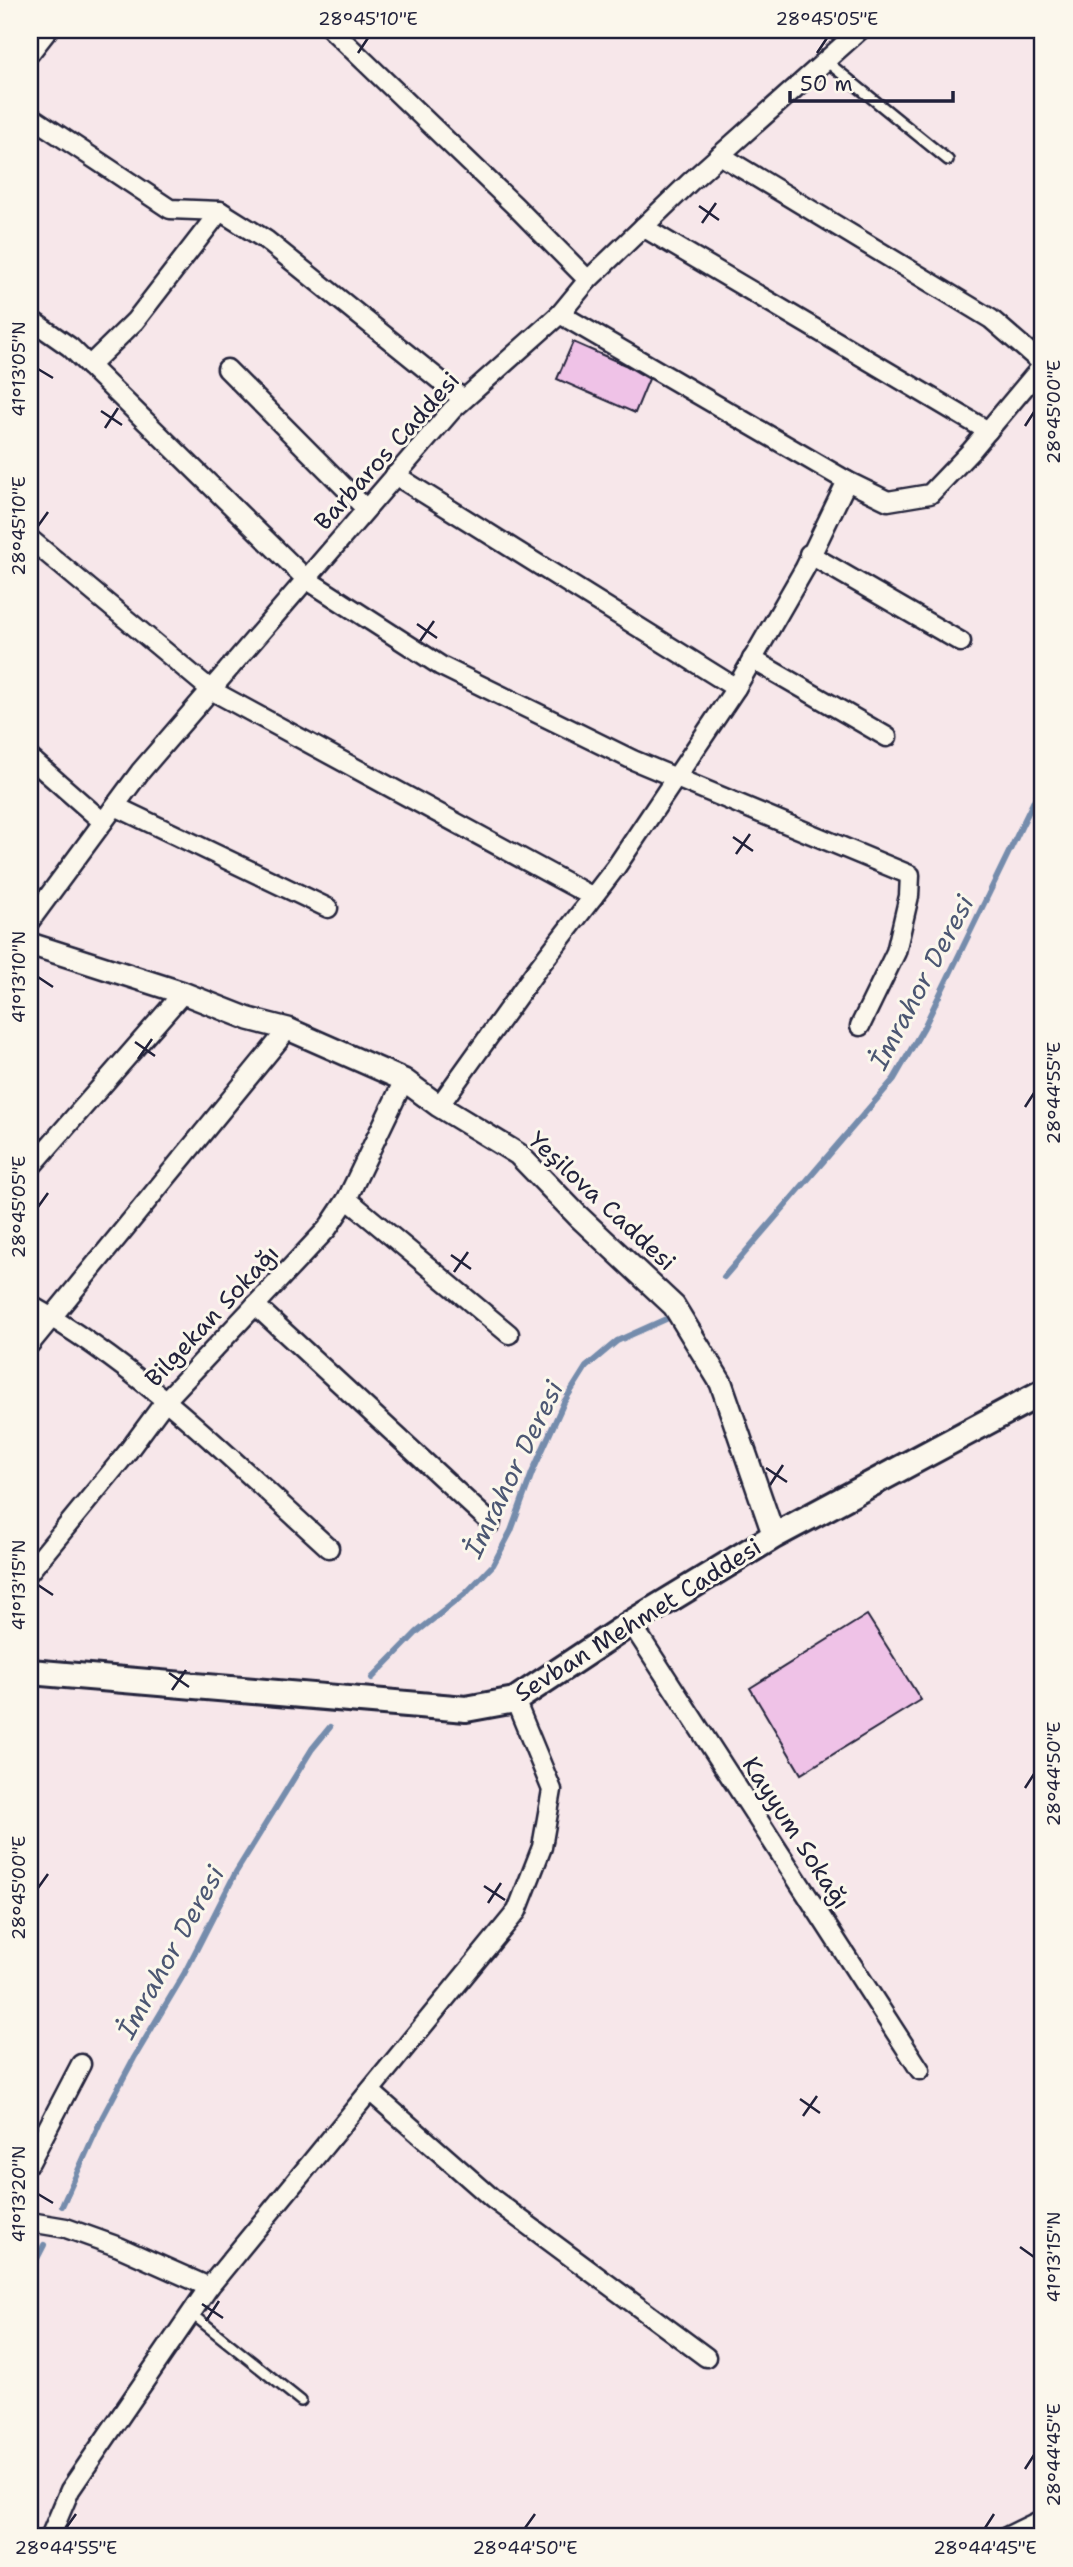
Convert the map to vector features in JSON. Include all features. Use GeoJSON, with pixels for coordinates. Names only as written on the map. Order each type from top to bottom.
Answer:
{"type":"FeatureCollection","features":[{"type":"Feature","properties":{"kind":"main road","name":"Sevban Mehmet Caddesi"},"geometry":{"type":"LineString","coordinates":[[30,1672],[453,1709],[515,1700],[631,1622],[774,1536],[1043,1391]]}},
{"type":"Feature","properties":{"kind":"street"},"geometry":{"type":"LineString","coordinates":[[30,53],[48,30]]}},
{"type":"Feature","properties":{"kind":"street"},"geometry":{"type":"LineString","coordinates":[[332,30],[516,206],[588,280]]}},
{"type":"Feature","properties":{"kind":"street","name":"Barbaros Caddesi"},"geometry":{"type":"LineString","coordinates":[[31,917],[140,772],[463,399],[560,314],[588,280],[643,227],[860,30]]}},
{"type":"Feature","properties":{"kind":"street"},"geometry":{"type":"LineString","coordinates":[[30,116],[170,209],[220,211],[267,240],[463,399]]}},
{"type":"Feature","properties":{"kind":"street"},"geometry":{"type":"LineString","coordinates":[[560,314],[847,481],[888,501],[930,494],[1043,364],[991,319],[720,155]]}},
{"type":"Feature","properties":{"kind":"street"},"geometry":{"type":"LineString","coordinates":[[89,366],[135,321],[220,211]]}},
{"type":"Feature","properties":{"kind":"street"},"geometry":{"type":"LineString","coordinates":[[643,227],[988,430]]}},
{"type":"Feature","properties":{"kind":"street"},"geometry":{"type":"LineString","coordinates":[[30,319],[70,348],[306,579],[442,666],[634,760],[910,875],[909,896],[896,952],[859,1026]]}},
{"type":"Feature","properties":{"kind":"street"},"geometry":{"type":"LineString","coordinates":[[227,369],[366,509]]}},
{"type":"Feature","properties":{"kind":"street"},"geometry":{"type":"LineString","coordinates":[[395,475],[736,688]]}},
{"type":"Feature","properties":{"kind":"street"},"geometry":{"type":"LineString","coordinates":[[439,1106],[535,972],[616,867],[736,688],[805,568],[809,554],[847,481]]}},
{"type":"Feature","properties":{"kind":"street"},"geometry":{"type":"LineString","coordinates":[[30,539],[211,690],[593,897]]}},
{"type":"Feature","properties":{"kind":"street"},"geometry":{"type":"LineString","coordinates":[[809,554],[961,642]]}},
{"type":"Feature","properties":{"kind":"street"},"geometry":{"type":"LineString","coordinates":[[752,659],[887,737]]}},
{"type":"Feature","properties":{"kind":"street"},"geometry":{"type":"LineString","coordinates":[[30,758],[103,822]]}},
{"type":"Feature","properties":{"kind":"street"},"geometry":{"type":"LineString","coordinates":[[115,806],[328,908]]}},
{"type":"Feature","properties":{"kind":"street","name":"Yeşilova Caddesi"},"geometry":{"type":"LineString","coordinates":[[30,944],[183,993],[249,1019],[288,1029],[404,1080],[439,1106],[518,1154],[578,1216],[674,1306],[721,1383],[774,1536]]}},
{"type":"Feature","properties":{"kind":"street"},"geometry":{"type":"LineString","coordinates":[[30,1168],[183,993]]}},
{"type":"Feature","properties":{"kind":"street"},"geometry":{"type":"LineString","coordinates":[[30,1344],[288,1029]]}},
{"type":"Feature","properties":{"kind":"street","name":"Bilgekan Sokağı"},"geometry":{"type":"LineString","coordinates":[[30,1571],[126,1454],[166,1399],[327,1229],[347,1199],[404,1080]]}},
{"type":"Feature","properties":{"kind":"street"},"geometry":{"type":"LineString","coordinates":[[347,1199],[509,1334]]}},
{"type":"Feature","properties":{"kind":"street"},"geometry":{"type":"LineString","coordinates":[[30,1305],[67,1326],[166,1399],[329,1548]]}},
{"type":"Feature","properties":{"kind":"street"},"geometry":{"type":"LineString","coordinates":[[255,1305],[491,1523]]}},
{"type":"Feature","properties":{"kind":"street","name":"Kayyum Sokağı"},"geometry":{"type":"LineString","coordinates":[[631,1622],[920,2070]]}},
{"type":"Feature","properties":{"kind":"street"},"geometry":{"type":"LineString","coordinates":[[50,2537],[70,2490],[209,2287],[517,1911],[542,1847],[552,1790],[515,1700]]}},
{"type":"Feature","properties":{"kind":"street"},"geometry":{"type":"LineString","coordinates":[[30,2162],[81,2064]]}},
{"type":"Feature","properties":{"kind":"street"},"geometry":{"type":"LineString","coordinates":[[370,2091],[493,2199],[706,2357]]}},
{"type":"Feature","properties":{"kind":"street"},"geometry":{"type":"LineString","coordinates":[[30,2222],[66,2228],[119,2247],[209,2287]]}},
{"type":"Feature","properties":{"kind":"street"},"geometry":{"type":"LineString","coordinates":[[1006,2537],[1043,2519]]}},
{"type":"Feature","properties":{"kind":"lane"},"geometry":{"type":"LineString","coordinates":[[825,61],[948,160]]}},
{"type":"Feature","properties":{"kind":"lane"},"geometry":{"type":"LineString","coordinates":[[191,2313],[301,2401]]}},
{"type":"Feature","properties":{"kind":"building"},"geometry":{"type":"Polygon","coordinates":[[[573,342],[649,379],[635,413],[557,379],[573,342]]]}},
{"type":"Feature","properties":{"kind":"building"},"geometry":{"type":"Polygon","coordinates":[[[867,1615],[921,1700],[801,1774],[750,1688],[867,1615]]]}},
{"type":"Feature","properties":{"kind":"waterway","name":"İmrahor Deresi"},"geometry":{"type":"LineString","coordinates":[[724,1277],[894,1079],[924,1027],[1043,782]]}},
{"type":"Feature","properties":{"kind":"waterway","name":"İmrahor Deresi"},"geometry":{"type":"LineString","coordinates":[[372,1678],[417,1632],[466,1593],[493,1565],[511,1531],[532,1473],[564,1402],[586,1367],[617,1341],[666,1319]]}},
{"type":"Feature","properties":{"kind":"waterway","name":"İmrahor Deresi"},"geometry":{"type":"LineString","coordinates":[[62,2206],[102,2118],[184,1974],[236,1872],[312,1749],[330,1727]]}},
{"type":"Feature","properties":{"kind":"waterway","name":"İmrahor Deresi"},"geometry":{"type":"LineString","coordinates":[[30,2272],[44,2245]]}}]}
